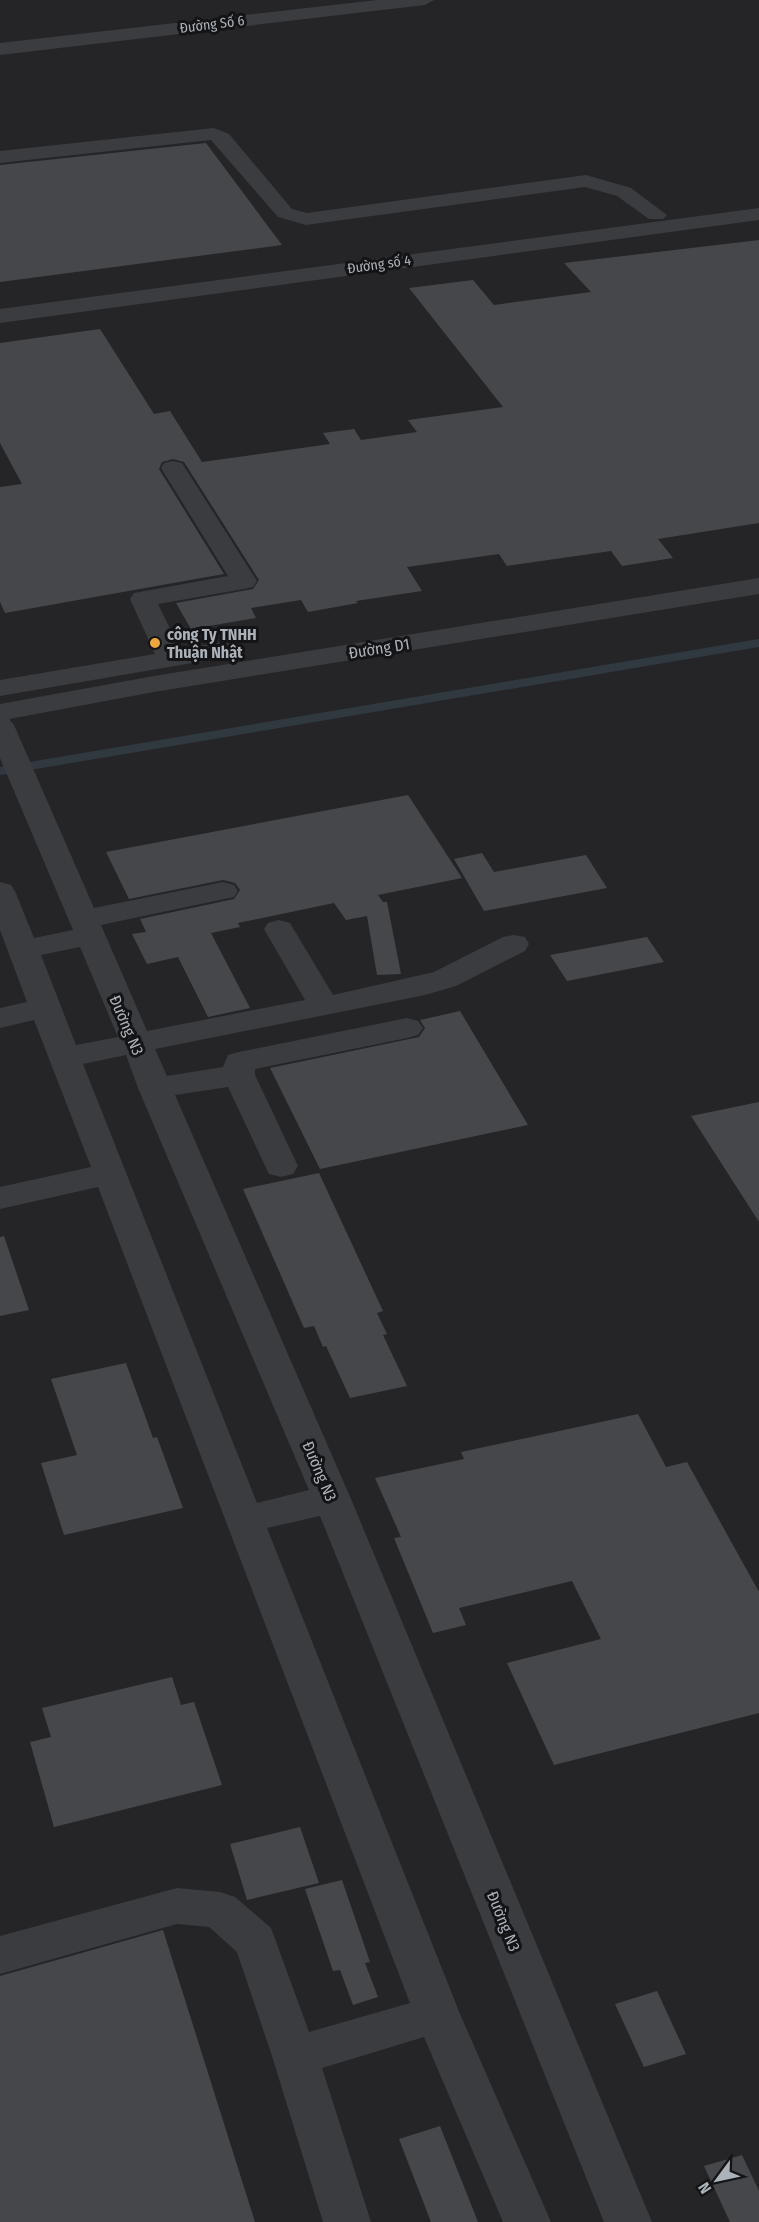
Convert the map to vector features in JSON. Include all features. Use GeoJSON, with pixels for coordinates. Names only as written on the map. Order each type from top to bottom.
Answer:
{"type":"FeatureCollection","features":[{"type":"Feature","properties":{"kind":"street","name":"Đường Số 6"},"geometry":{"type":"LineString","coordinates":[[0,38],[336,0]]}},
{"type":"Feature","properties":{"kind":"street","name":"Đường Số 6"},"geometry":{"type":"LineString","coordinates":[[0,49],[425,0]]}},
{"type":"Feature","properties":{"kind":"street"},"geometry":{"type":"LineString","coordinates":[[0,157],[214,134],[222,138],[285,213],[306,219],[586,181],[624,192],[656,215]]}},
{"type":"Feature","properties":{"kind":"street","name":"Đường số 4"},"geometry":{"type":"LineString","coordinates":[[0,303],[718,213],[759,202]]}},
{"type":"Feature","properties":{"kind":"street","name":"Đường số 4"},"geometry":{"type":"LineString","coordinates":[[0,316],[505,241],[656,215],[759,214]]}},
{"type":"Feature","properties":{"kind":"street"},"geometry":{"type":"LineString","coordinates":[[0,337],[110,321]]}},
{"type":"Feature","properties":{"kind":"street"},"geometry":{"type":"LineString","coordinates":[[170,658],[143,599],[244,581],[173,468]]}},
{"type":"Feature","properties":{"kind":"street","name":"Đường D1"},"geometry":{"type":"LineString","coordinates":[[0,712],[759,568]]}},
{"type":"Feature","properties":{"kind":"street","name":"Đường D1"},"geometry":{"type":"LineString","coordinates":[[0,688],[170,658],[759,586]]}},
{"type":"Feature","properties":{"kind":"street","name":"Đường N3"},"geometry":{"type":"LineString","coordinates":[[5,736],[135,1044],[332,1499],[628,2222]]}},
{"type":"Feature","properties":{"kind":"street"},"geometry":{"type":"LineString","coordinates":[[0,891],[108,1174],[437,2014],[527,2222]]}},
{"type":"Feature","properties":{"kind":"street"},"geometry":{"type":"LineString","coordinates":[[22,950],[86,928],[223,891]]}},
{"type":"Feature","properties":{"kind":"street"},"geometry":{"type":"LineString","coordinates":[[279,929],[324,1006]]}},
{"type":"Feature","properties":{"kind":"street"},"geometry":{"type":"LineString","coordinates":[[63,1058],[324,1006],[445,979],[514,944]]}},
{"type":"Feature","properties":{"kind":"street"},"geometry":{"type":"LineString","coordinates":[[0,1018],[44,1008]]}},
{"type":"Feature","properties":{"kind":"street"},"geometry":{"type":"LineString","coordinates":[[282,1166],[239,1075],[239,1062],[407,1028]]}},
{"type":"Feature","properties":{"kind":"street"},"geometry":{"type":"LineString","coordinates":[[154,1088],[239,1075]]}},
{"type":"Feature","properties":{"kind":"street"},"geometry":{"type":"LineString","coordinates":[[0,1198],[108,1174]]}},
{"type":"Feature","properties":{"kind":"street"},"geometry":{"type":"LineString","coordinates":[[244,1520],[332,1499]]}},
{"type":"Feature","properties":{"kind":"street"},"geometry":{"type":"LineString","coordinates":[[0,1955],[177,1906],[220,1910],[255,1941],[295,2056],[347,2222]]}},
{"type":"Feature","properties":{"kind":"street"},"geometry":{"type":"LineString","coordinates":[[295,2056],[437,2014]]}},
{"type":"Feature","properties":{"kind":"shaded area"},"geometry":{"type":"Polygon","coordinates":[[[0,0],[759,0],[759,2222],[0,2222],[0,0]]]}},
{"type":"Feature","properties":{"kind":"building"},"geometry":{"type":"Polygon","coordinates":[[[206,143],[282,245],[0,282],[0,165],[206,143]]]}},
{"type":"Feature","properties":{"kind":"building"},"geometry":{"type":"Polygon","coordinates":[[[759,240],[759,523],[658,539],[673,558],[622,566],[611,551],[507,566],[499,554],[407,567],[422,591],[356,601],[358,603],[308,612],[301,600],[251,608],[256,618],[191,629],[176,603],[253,589],[259,580],[184,462],[173,459],[162,462],[159,469],[224,574],[5,613],[0,602],[0,487],[22,484],[0,443],[0,343],[100,329],[154,414],[170,411],[202,462],[330,444],[323,433],[354,429],[361,440],[417,432],[408,420],[503,407],[409,288],[473,280],[494,305],[591,292],[564,263],[759,240]]]}},
{"type":"Feature","properties":{"kind":"building"},"geometry":{"type":"Polygon","coordinates":[[[408,795],[462,878],[378,895],[383,902],[387,902],[401,974],[377,975],[367,916],[346,920],[334,903],[238,923],[240,927],[211,933],[250,1008],[208,1017],[178,957],[147,964],[132,934],[146,932],[140,919],[234,899],[240,890],[235,883],[223,880],[129,899],[106,852],[408,795]]]}},
{"type":"Feature","properties":{"kind":"building"},"geometry":{"type":"Polygon","coordinates":[[[482,853],[494,872],[586,855],[607,888],[484,911],[454,859],[482,853]]]}},
{"type":"Feature","properties":{"kind":"building"},"geometry":{"type":"Polygon","coordinates":[[[647,937],[664,962],[567,981],[550,955],[647,937]]]}},
{"type":"Feature","properties":{"kind":"building"},"geometry":{"type":"Polygon","coordinates":[[[460,1011],[528,1125],[320,1169],[270,1068],[419,1037],[425,1028],[420,1020],[460,1011]]]}},
{"type":"Feature","properties":{"kind":"building"},"geometry":{"type":"Polygon","coordinates":[[[759,1102],[759,1222],[691,1116],[759,1102]]]}},
{"type":"Feature","properties":{"kind":"building"},"geometry":{"type":"Polygon","coordinates":[[[319,1173],[383,1311],[377,1313],[387,1334],[383,1335],[407,1386],[350,1398],[314,1326],[304,1328],[243,1189],[319,1173]]]}},
{"type":"Feature","properties":{"kind":"building"},"geometry":{"type":"Polygon","coordinates":[[[4,1236],[29,1310],[0,1316],[0,1237],[4,1236]]]}},
{"type":"Feature","properties":{"kind":"building"},"geometry":{"type":"Polygon","coordinates":[[[126,1363],[153,1438],[157,1437],[183,1508],[64,1535],[41,1463],[77,1455],[51,1379],[126,1363]]]}},
{"type":"Feature","properties":{"kind":"building"},"geometry":{"type":"Polygon","coordinates":[[[638,1414],[666,1467],[687,1462],[759,1592],[759,1713],[554,1765],[507,1663],[601,1639],[572,1581],[459,1608],[466,1625],[433,1633],[394,1538],[401,1537],[375,1478],[464,1459],[461,1452],[638,1414]]]}},
{"type":"Feature","properties":{"kind":"building"},"geometry":{"type":"Polygon","coordinates":[[[172,1677],[181,1705],[194,1702],[222,1785],[54,1827],[30,1742],[51,1737],[42,1708],[172,1677]]]}},
{"type":"Feature","properties":{"kind":"building"},"geometry":{"type":"Polygon","coordinates":[[[300,1827],[319,1883],[247,1900],[230,1844],[300,1827]]]}},
{"type":"Feature","properties":{"kind":"building"},"geometry":{"type":"Polygon","coordinates":[[[342,1880],[370,1962],[365,1963],[378,1997],[353,2005],[340,1970],[333,1971],[305,1889],[342,1880]]]}},
{"type":"Feature","properties":{"kind":"building"},"geometry":{"type":"Polygon","coordinates":[[[163,1930],[255,2222],[0,2222],[0,1976],[163,1930]]]}},
{"type":"Feature","properties":{"kind":"building"},"geometry":{"type":"Polygon","coordinates":[[[657,1991],[686,2054],[644,2067],[615,2004],[657,1991]]]}},
{"type":"Feature","properties":{"kind":"building"},"geometry":{"type":"Polygon","coordinates":[[[440,2126],[478,2222],[431,2222],[399,2139],[440,2126]]]}},
{"type":"Feature","properties":{"kind":"building"},"geometry":{"type":"Polygon","coordinates":[[[742,2155],[759,2191],[759,2222],[730,2222],[704,2166],[742,2155]]]}},
{"type":"Feature","properties":{"kind":"waterway"},"geometry":{"type":"LineString","coordinates":[[0,771],[759,643]]}},
{"type":"Feature","properties":{"kind":"place","name":"công Ty TNHH Thuận Nhật"},"geometry":{"type":"Point","coordinates":[155,643]}}]}
